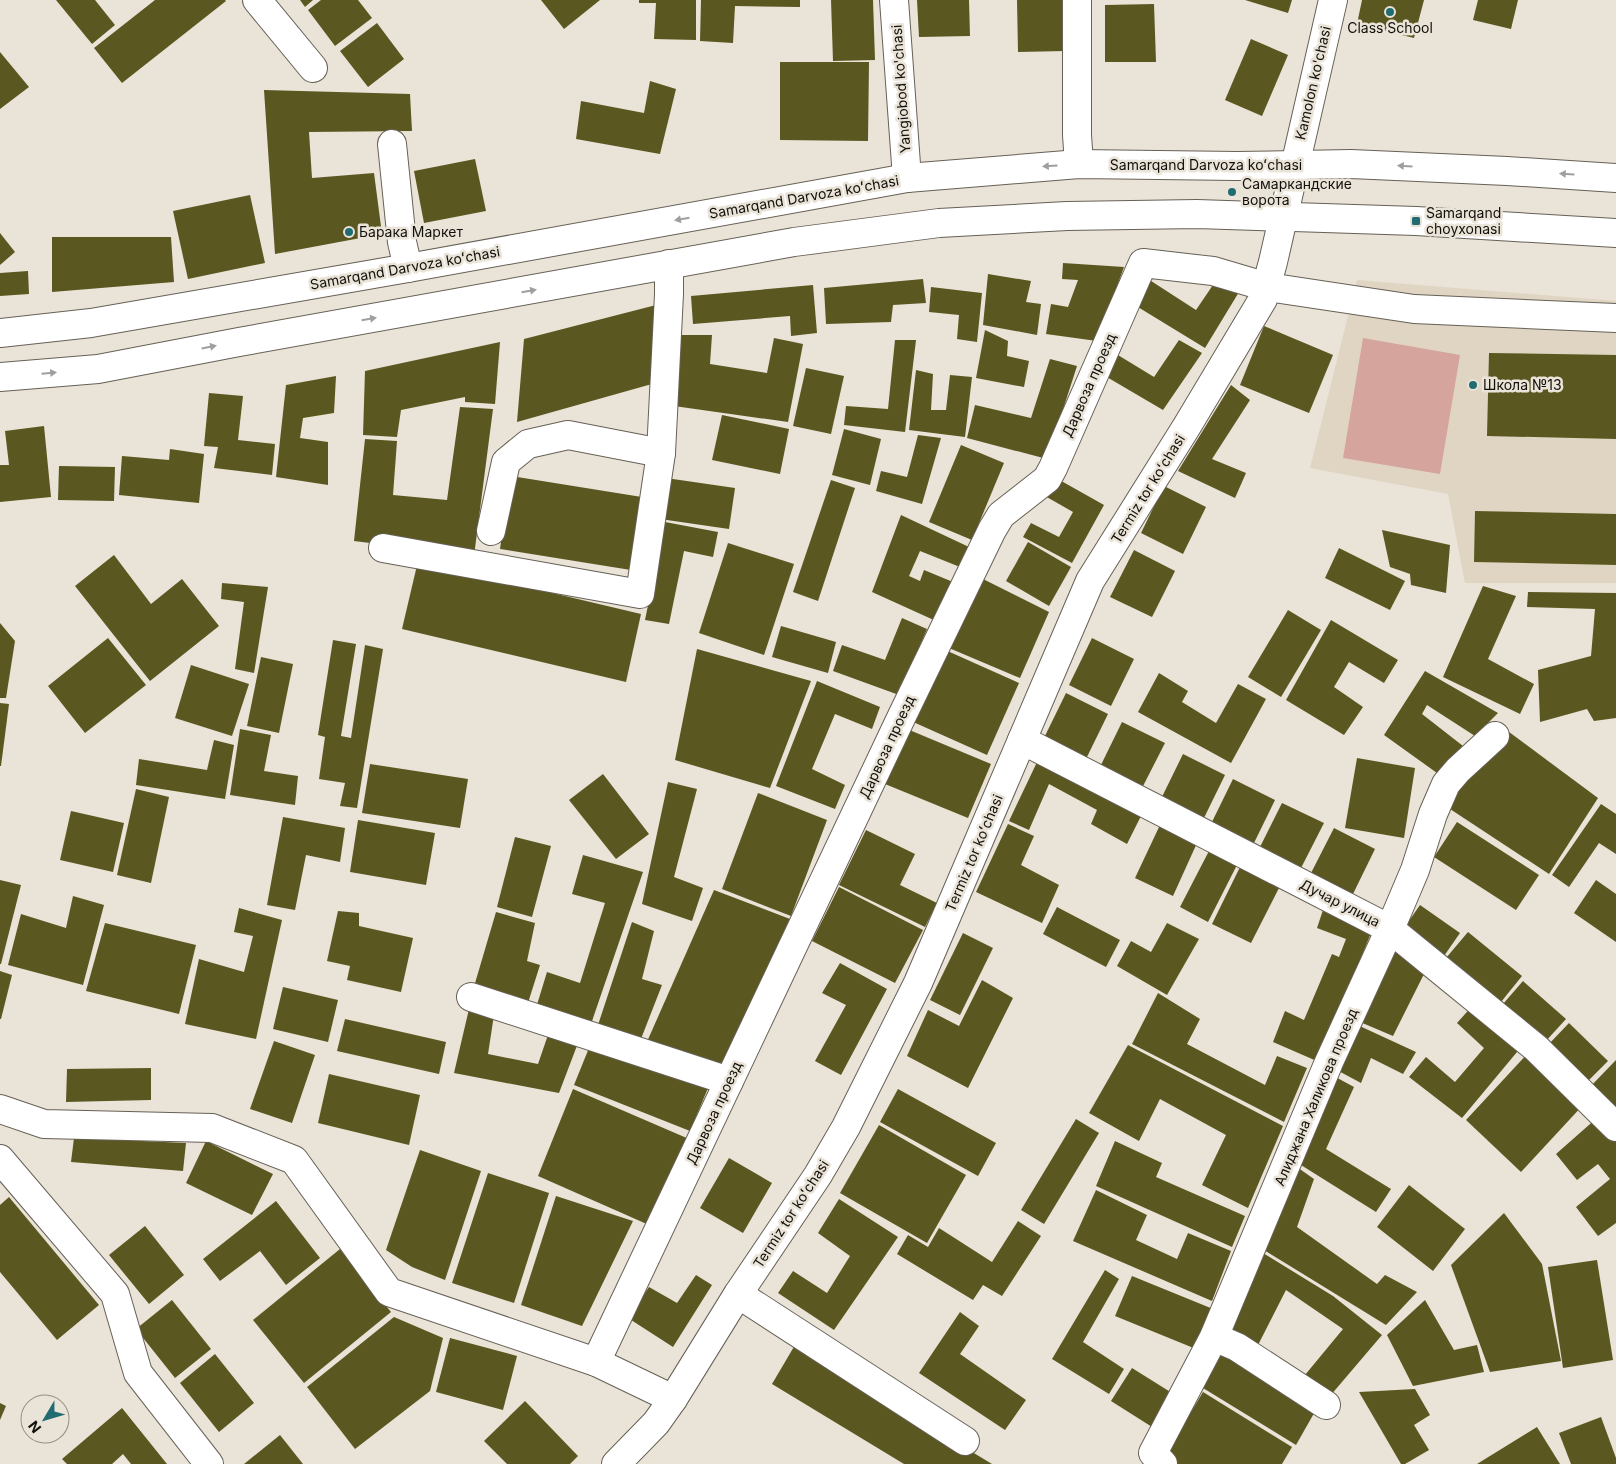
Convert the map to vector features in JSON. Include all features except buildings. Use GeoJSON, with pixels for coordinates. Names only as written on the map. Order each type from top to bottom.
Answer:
{"type":"FeatureCollection","features":[{"type":"Feature","properties":{"kind":"street"},"geometry":{"type":"LineString","coordinates":[[257,0],[313,68]]}},
{"type":"Feature","properties":{"kind":"street","name":"Yangiobod ko'chasi"},"geometry":{"type":"LineString","coordinates":[[894,0],[907,178]]}},
{"type":"Feature","properties":{"kind":"street"},"geometry":{"type":"LineString","coordinates":[[1076,0],[1076,135],[1079,164]]}},
{"type":"Feature","properties":{"kind":"street","name":"Kamolon ko'chasi"},"geometry":{"type":"LineString","coordinates":[[1283,217],[1332,0]]}},
{"type":"Feature","properties":{"kind":"street"},"geometry":{"type":"LineString","coordinates":[[392,144],[402,242],[408,268]]}},
{"type":"Feature","properties":{"kind":"street","name":"Samarqand Darvoza koʻchasi"},"geometry":{"type":"LineString","coordinates":[[0,332],[91,323],[907,178],[1079,164],[1351,164],[1616,178]]}},
{"type":"Feature","properties":{"kind":"street"},"geometry":{"type":"LineString","coordinates":[[0,377],[98,368],[794,242],[939,223],[1067,216],[1197,214],[1416,221],[1616,233]]}},
{"type":"Feature","properties":{"kind":"street","name":"Termiz tor koʻchasi"},"geometry":{"type":"LineString","coordinates":[[616,1464],[656,1423],[673,1399],[738,1294],[818,1175],[872,1076],[918,983],[1090,581],[1192,418],[1263,299],[1283,217]]}},
{"type":"Feature","properties":{"kind":"street","name":"Дарвоза проезд"},"geometry":{"type":"LineString","coordinates":[[596,1362],[992,530],[1001,515],[1047,479],[1143,263],[1213,271],[1267,287]]}},
{"type":"Feature","properties":{"kind":"street"},"geometry":{"type":"LineString","coordinates":[[383,548],[640,594],[661,453],[669,264]]}},
{"type":"Feature","properties":{"kind":"street"},"geometry":{"type":"LineString","coordinates":[[1267,287],[1414,308],[1616,318]]}},
{"type":"Feature","properties":{"kind":"street"},"geometry":{"type":"LineString","coordinates":[[491,531],[506,462],[528,444],[568,436],[661,453]]}},
{"type":"Feature","properties":{"kind":"street","name":"Алиджана Халикова проезд"},"geometry":{"type":"LineString","coordinates":[[1163,1464],[1153,1453],[1214,1337],[1329,1062],[1415,870],[1446,784],[1458,770],[1495,736]]}},
{"type":"Feature","properties":{"kind":"street","name":"Дучар улица"},"geometry":{"type":"LineString","coordinates":[[1022,740],[1390,929],[1536,1048],[1616,1127]]}},
{"type":"Feature","properties":{"kind":"street"},"geometry":{"type":"LineString","coordinates":[[471,997],[729,1081]]}},
{"type":"Feature","properties":{"kind":"street"},"geometry":{"type":"LineString","coordinates":[[0,1109],[44,1124],[212,1128],[294,1160],[388,1292],[596,1362],[673,1399]]}},
{"type":"Feature","properties":{"kind":"street"},"geometry":{"type":"LineString","coordinates":[[0,1159],[115,1294],[138,1374],[209,1464]]}},
{"type":"Feature","properties":{"kind":"street"},"geometry":{"type":"LineString","coordinates":[[738,1294],[965,1442]]}},
{"type":"Feature","properties":{"kind":"street"},"geometry":{"type":"LineString","coordinates":[[1214,1337],[1237,1347],[1326,1405]]}},
{"type":"Feature","properties":{"kind":"shaded area","name":"Школа №13"},"geometry":{"type":"Polygon","coordinates":[[[1357,280],[1616,301],[1616,583],[1465,583],[1448,494],[1310,468],[1357,280]]]}},
{"type":"Feature","properties":{"kind":"shaded area"},"geometry":{"type":"Polygon","coordinates":[[[1363,338],[1460,355],[1440,474],[1343,458],[1363,338]]]}},
{"type":"Feature","properties":{"kind":"place","name":"Class School"},"geometry":{"type":"Point","coordinates":[1390,12]}},
{"type":"Feature","properties":{"kind":"place","name":"Самаркандские ворота"},"geometry":{"type":"Point","coordinates":[1232,192]}},
{"type":"Feature","properties":{"kind":"place","name":"Samarqand choyxonasi"},"geometry":{"type":"Point","coordinates":[1416,221]}},
{"type":"Feature","properties":{"kind":"place","name":"Барака Маркет"},"geometry":{"type":"Point","coordinates":[349,232]}},
{"type":"Feature","properties":{"kind":"place","name":"Школа №13"},"geometry":{"type":"Point","coordinates":[1473,385]}}]}
